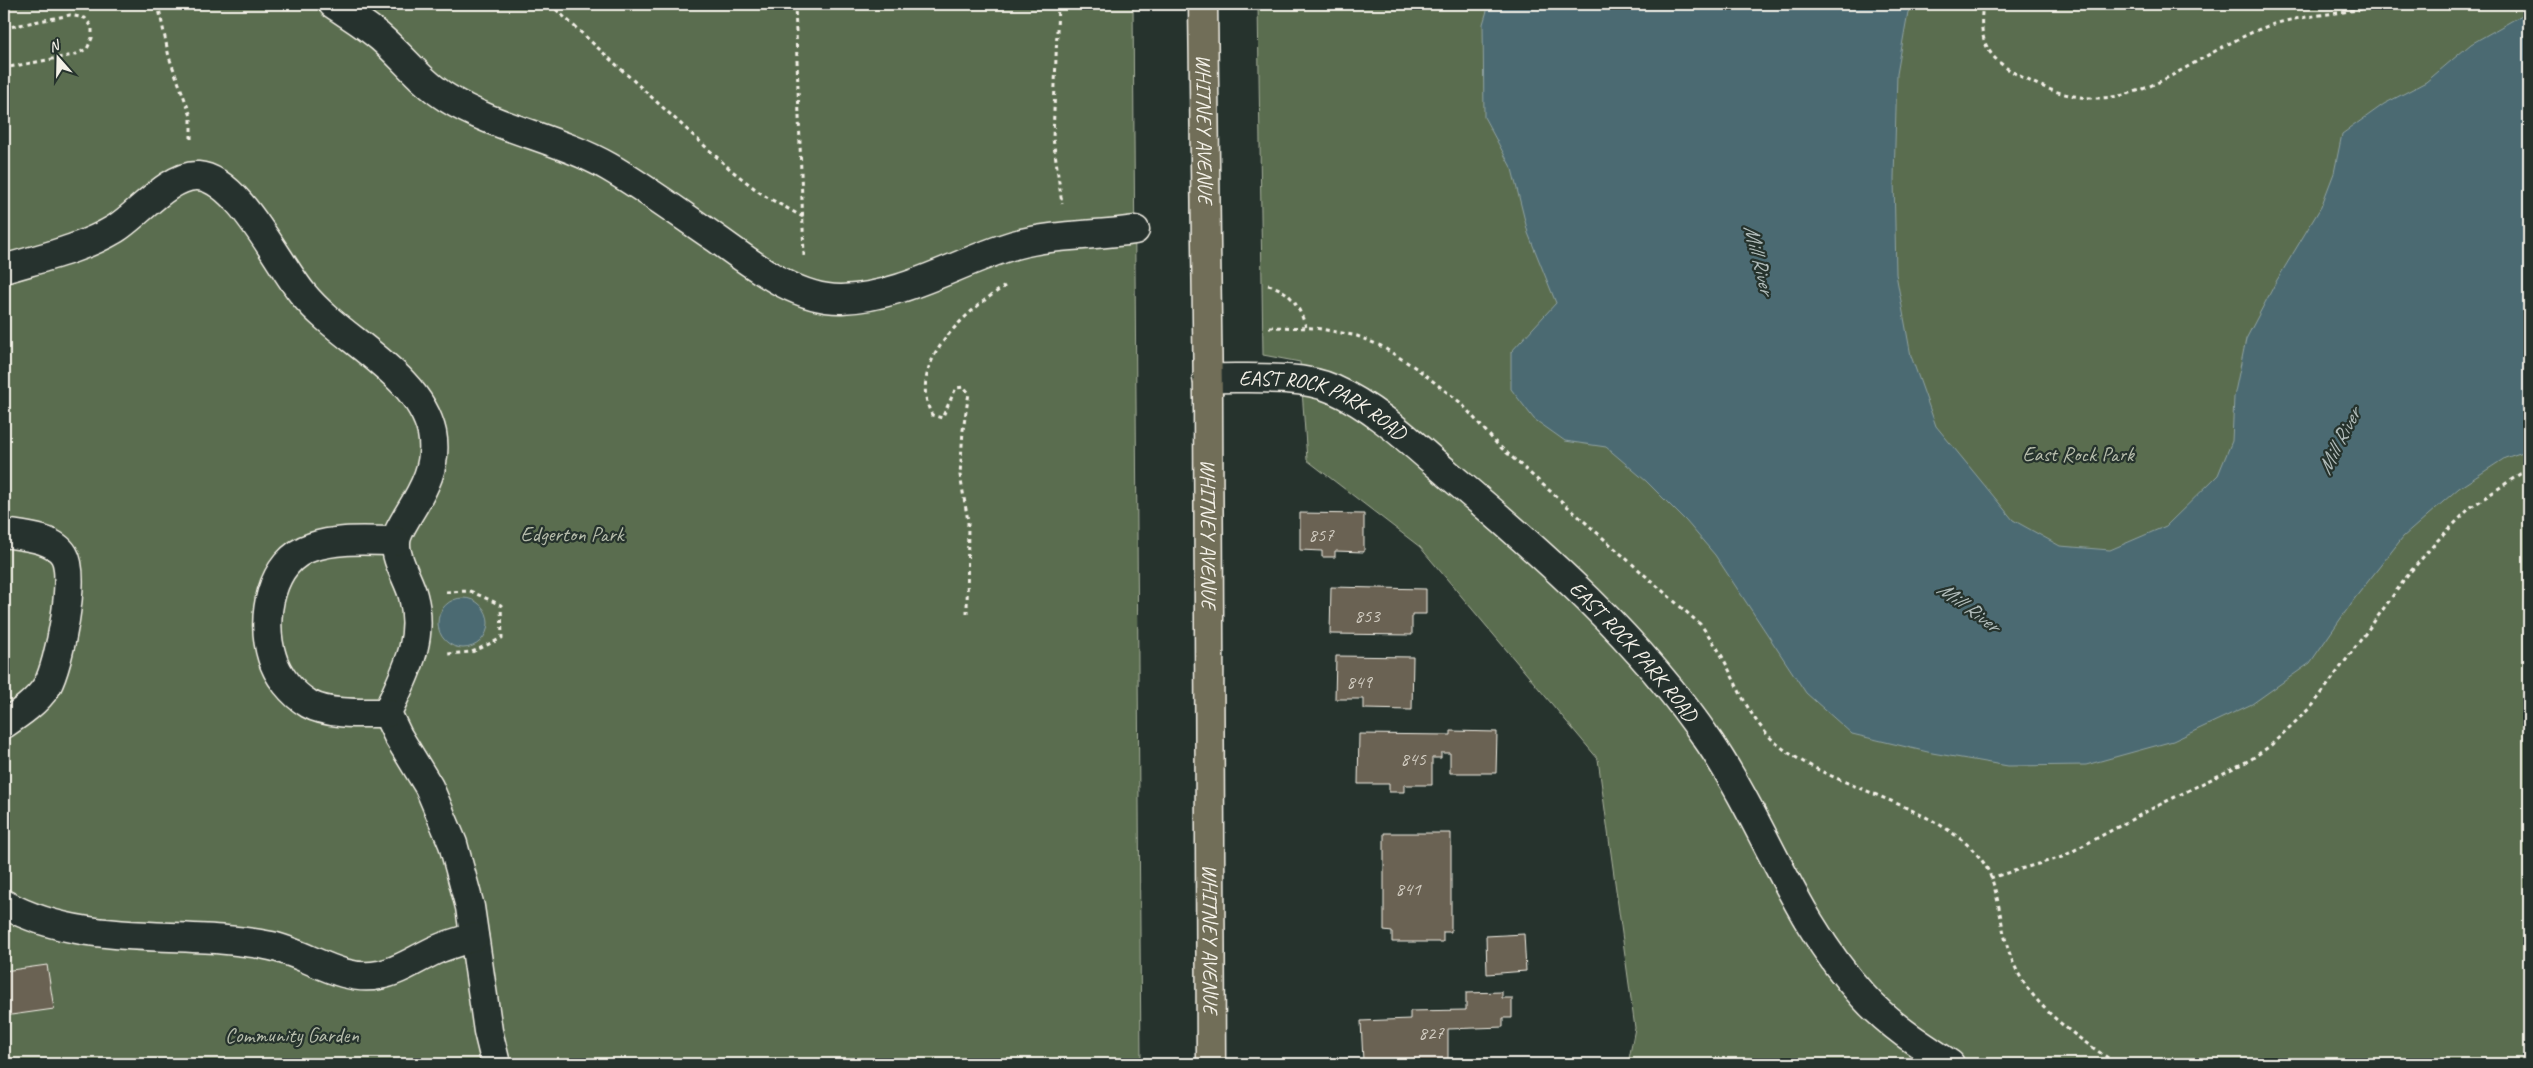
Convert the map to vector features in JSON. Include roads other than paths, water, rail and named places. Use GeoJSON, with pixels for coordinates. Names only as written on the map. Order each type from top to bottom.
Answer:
{"type":"FeatureCollection","features":[{"type":"Feature","properties":{"kind":"main road","name":"WHITNEY AVENUE"},"geometry":{"type":"LineString","coordinates":[[1203,4],[1208,378],[1211,1064]]}},
{"type":"Feature","properties":{"kind":"street"},"geometry":{"type":"LineString","coordinates":[[333,4],[381,38],[427,83],[447,98],[468,109],[578,152],[609,167],[759,268],[804,292],[822,297],[842,299],[882,293],[1012,246],[1038,239],[1109,234],[1135,230]]}},
{"type":"Feature","properties":{"kind":"street"},"geometry":{"type":"LineString","coordinates":[[4,269],[73,247],[109,232],[139,212],[163,190],[190,176],[207,177],[243,205],[288,275],[305,296],[400,380],[424,412],[430,426],[434,456],[429,475],[396,541],[398,556],[413,596],[418,631],[415,652],[387,713]]}},
{"type":"Feature","properties":{"kind":"street","name":"EAST ROCK PARK ROAD"},"geometry":{"type":"LineString","coordinates":[[1208,378],[1303,382],[1332,389],[1353,400],[1403,436],[1535,550],[1652,666],[1682,704],[1720,760],[1796,900],[1844,974],[1882,1016],[1904,1034],[1950,1064]]}},
{"type":"Feature","properties":{"kind":"street"},"geometry":{"type":"LineString","coordinates":[[4,533],[28,536],[50,543],[64,555],[68,570],[69,596],[57,657],[47,685],[35,700],[4,724]]}},
{"type":"Feature","properties":{"kind":"street"},"geometry":{"type":"LineString","coordinates":[[387,713],[354,713],[310,704],[290,688],[276,668],[271,656],[268,613],[271,592],[282,570],[296,555],[312,547],[338,541],[396,541]]}},
{"type":"Feature","properties":{"kind":"street"},"geometry":{"type":"LineString","coordinates":[[387,713],[398,736],[429,787],[453,844],[470,907],[488,1031],[496,1064]]}},
{"type":"Feature","properties":{"kind":"street"},"geometry":{"type":"LineString","coordinates":[[4,904],[56,924],[100,934],[146,938],[239,940],[280,948],[338,971],[359,976],[380,976],[439,948],[474,937]]}},
{"type":"Feature","properties":{"kind":"water","name":"Mill River"},"geometry":{"type":"Polygon","coordinates":[[[1489,4],[1915,4],[1908,12],[1897,74],[1894,178],[1896,274],[1911,356],[1936,426],[2013,520],[2060,546],[2110,550],[2166,526],[2218,475],[2232,441],[2234,397],[2246,339],[2277,280],[2321,207],[2334,173],[2342,134],[2384,104],[2426,82],[2471,44],[2529,11],[2529,450],[2505,458],[2459,488],[2403,537],[2355,598],[2310,663],[2252,704],[2173,741],[2086,765],[2008,766],[1932,753],[1852,734],[1806,693],[1715,555],[1686,521],[1646,481],[1606,447],[1565,441],[1534,419],[1511,389],[1511,352],[1556,303],[1528,233],[1512,169],[1484,117],[1483,24],[1489,4]]]}},
{"type":"Feature","properties":{"kind":"water"},"geometry":{"type":"Polygon","coordinates":[[[463,598],[477,602],[484,609],[488,623],[484,637],[477,644],[463,648],[449,644],[442,637],[438,623],[442,609],[449,602],[463,598]]]}},
{"type":"Feature","properties":{"kind":"park label","name":"East Rock Park"},"geometry":{"type":"Point","coordinates":[2078,454]}},
{"type":"Feature","properties":{"kind":"park label","name":"Edgerton Park"},"geometry":{"type":"Point","coordinates":[572,534]}},
{"type":"Feature","properties":{"kind":"park label","name":"Community Garden"},"geometry":{"type":"Point","coordinates":[292,1035]}}]}
